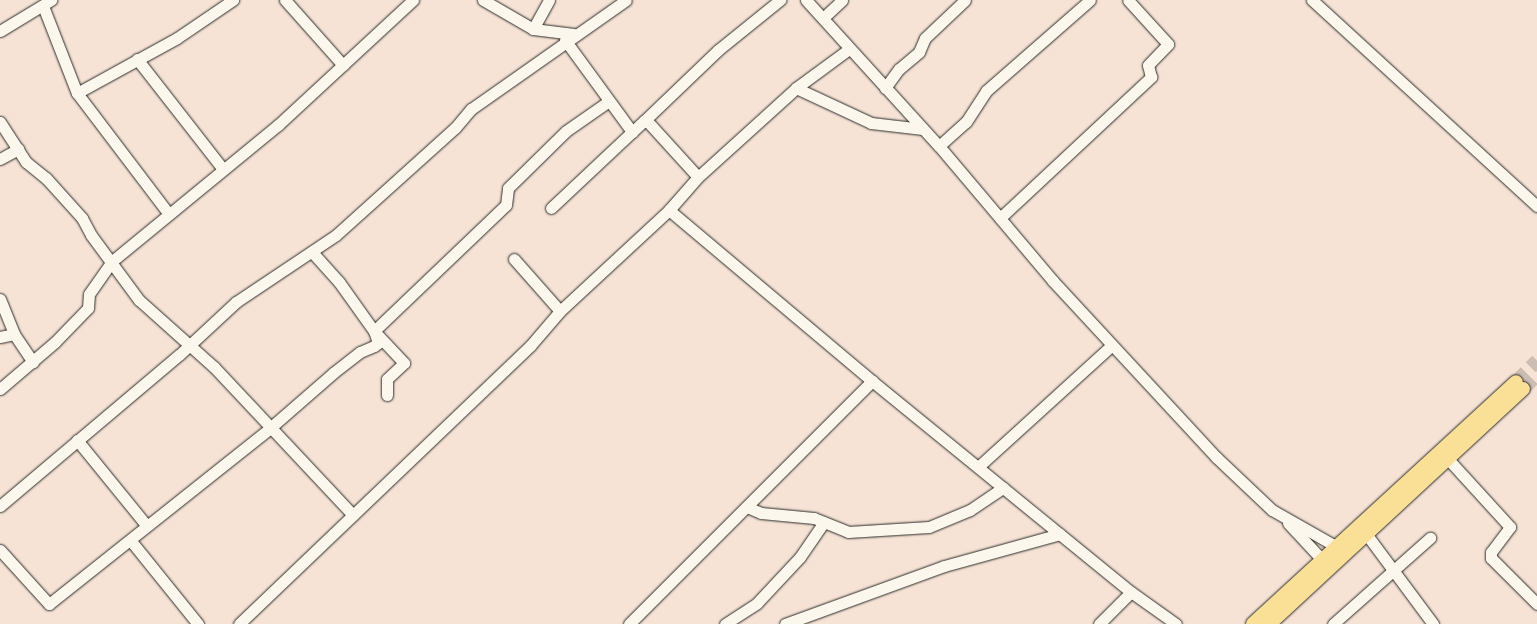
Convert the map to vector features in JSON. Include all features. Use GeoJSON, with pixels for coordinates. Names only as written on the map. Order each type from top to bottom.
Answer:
{"type":"FeatureCollection","features":[{"type":"Feature","properties":{"kind":"main road"},"geometry":{"type":"LineString","coordinates":[[1254,624],[1327,565],[1367,535],[1448,459],[1520,385],[1337,547],[1327,565],[1269,624]]}},
{"type":"Feature","properties":{"kind":"street"},"geometry":{"type":"LineString","coordinates":[[77,93],[137,60],[233,0]]}},
{"type":"Feature","properties":{"kind":"street"},"geometry":{"type":"LineString","coordinates":[[285,0],[343,66]]}},
{"type":"Feature","properties":{"kind":"street"},"geometry":{"type":"LineString","coordinates":[[0,388],[33,362],[88,308],[88,294],[111,262],[168,212],[278,125],[413,0]]}},
{"type":"Feature","properties":{"kind":"street"},"geometry":{"type":"LineString","coordinates":[[483,0],[533,29],[578,34]]}},
{"type":"Feature","properties":{"kind":"street"},"geometry":{"type":"LineString","coordinates":[[533,29],[549,0]]}},
{"type":"Feature","properties":{"kind":"street"},"geometry":{"type":"LineString","coordinates":[[0,506],[189,345],[236,302],[312,252],[386,191],[455,128],[471,109],[509,85],[565,40],[578,34],[626,0]]}},
{"type":"Feature","properties":{"kind":"street"},"geometry":{"type":"LineString","coordinates":[[551,208],[718,50],[780,0]]}},
{"type":"Feature","properties":{"kind":"street"},"geometry":{"type":"LineString","coordinates":[[806,0],[939,146],[1111,346],[1243,486],[1283,518],[1327,565]]}},
{"type":"Feature","properties":{"kind":"street"},"geometry":{"type":"LineString","coordinates":[[823,18],[842,0]]}},
{"type":"Feature","properties":{"kind":"street"},"geometry":{"type":"LineString","coordinates":[[885,88],[899,69],[919,52],[925,38],[965,0]]}},
{"type":"Feature","properties":{"kind":"street"},"geometry":{"type":"LineString","coordinates":[[939,146],[966,122],[986,91],[1090,0]]}},
{"type":"Feature","properties":{"kind":"street"},"geometry":{"type":"LineString","coordinates":[[1000,218],[1151,76],[1148,65],[1168,44],[1128,0]]}},
{"type":"Feature","properties":{"kind":"street"},"geometry":{"type":"LineString","coordinates":[[1312,0],[1537,206]]}},
{"type":"Feature","properties":{"kind":"street"},"geometry":{"type":"LineString","coordinates":[[0,31],[47,3],[77,93],[168,212]]}},
{"type":"Feature","properties":{"kind":"street"},"geometry":{"type":"LineString","coordinates":[[565,40],[632,132]]}},
{"type":"Feature","properties":{"kind":"street"},"geometry":{"type":"LineString","coordinates":[[243,623],[353,514],[530,346],[560,311],[669,210],[698,178],[796,88],[849,49]]}},
{"type":"Feature","properties":{"kind":"street"},"geometry":{"type":"LineString","coordinates":[[137,60],[223,169]]}},
{"type":"Feature","properties":{"kind":"street"},"geometry":{"type":"LineString","coordinates":[[796,88],[872,123],[922,129]]}},
{"type":"Feature","properties":{"kind":"street"},"geometry":{"type":"LineString","coordinates":[[374,331],[506,205],[508,188],[566,131],[609,101]]}},
{"type":"Feature","properties":{"kind":"street"},"geometry":{"type":"LineString","coordinates":[[644,121],[648,122],[698,178]]}},
{"type":"Feature","properties":{"kind":"street"},"geometry":{"type":"LineString","coordinates":[[0,122],[26,162],[46,178],[82,218],[139,300],[189,345],[353,514]]}},
{"type":"Feature","properties":{"kind":"street"},"geometry":{"type":"LineString","coordinates":[[0,159],[18,149]]}},
{"type":"Feature","properties":{"kind":"street"},"geometry":{"type":"LineString","coordinates":[[669,210],[872,381],[1003,488],[1131,592],[1176,624]]}},
{"type":"Feature","properties":{"kind":"street"},"geometry":{"type":"LineString","coordinates":[[312,252],[339,282],[374,331],[404,363],[386,379],[387,395]]}},
{"type":"Feature","properties":{"kind":"street"},"geometry":{"type":"LineString","coordinates":[[514,260],[560,311]]}},
{"type":"Feature","properties":{"kind":"street"},"geometry":{"type":"LineString","coordinates":[[0,298],[14,334],[33,362]]}},
{"type":"Feature","properties":{"kind":"street"},"geometry":{"type":"LineString","coordinates":[[0,550],[48,605],[131,541],[146,525],[270,428],[332,374],[360,352],[378,343],[374,331]]}},
{"type":"Feature","properties":{"kind":"street"},"geometry":{"type":"LineString","coordinates":[[0,337],[14,334]]}},
{"type":"Feature","properties":{"kind":"street"},"geometry":{"type":"LineString","coordinates":[[978,467],[1111,346]]}},
{"type":"Feature","properties":{"kind":"street"},"geometry":{"type":"LineString","coordinates":[[629,624],[872,381]]}},
{"type":"Feature","properties":{"kind":"street"},"geometry":{"type":"LineString","coordinates":[[77,440],[146,525]]}},
{"type":"Feature","properties":{"kind":"street"},"geometry":{"type":"LineString","coordinates":[[1448,459],[1510,527],[1491,552],[1491,558],[1537,604]]}},
{"type":"Feature","properties":{"kind":"street"},"geometry":{"type":"LineString","coordinates":[[747,507],[761,513],[824,522],[848,532],[929,527],[970,510],[1003,488]]}},
{"type":"Feature","properties":{"kind":"street"},"geometry":{"type":"LineString","coordinates":[[1283,518],[1337,547]]}},
{"type":"Feature","properties":{"kind":"street"},"geometry":{"type":"LineString","coordinates":[[725,624],[757,603],[800,557],[824,522]]}},
{"type":"Feature","properties":{"kind":"street"},"geometry":{"type":"LineString","coordinates":[[786,624],[944,566],[1060,534]]}},
{"type":"Feature","properties":{"kind":"street"},"geometry":{"type":"LineString","coordinates":[[1367,535],[1395,569],[1433,624]]}},
{"type":"Feature","properties":{"kind":"street"},"geometry":{"type":"LineString","coordinates":[[1340,621],[1430,538]]}},
{"type":"Feature","properties":{"kind":"street"},"geometry":{"type":"LineString","coordinates":[[131,541],[198,624]]}},
{"type":"Feature","properties":{"kind":"street"},"geometry":{"type":"LineString","coordinates":[[1099,624],[1131,592]]}},
{"type":"Feature","properties":{"kind":"tunnel"},"geometry":{"type":"LineString","coordinates":[[1516,382],[1537,361]]}},
{"type":"Feature","properties":{"kind":"tunnel"},"geometry":{"type":"LineString","coordinates":[[1523,389],[1537,375]]}}]}
